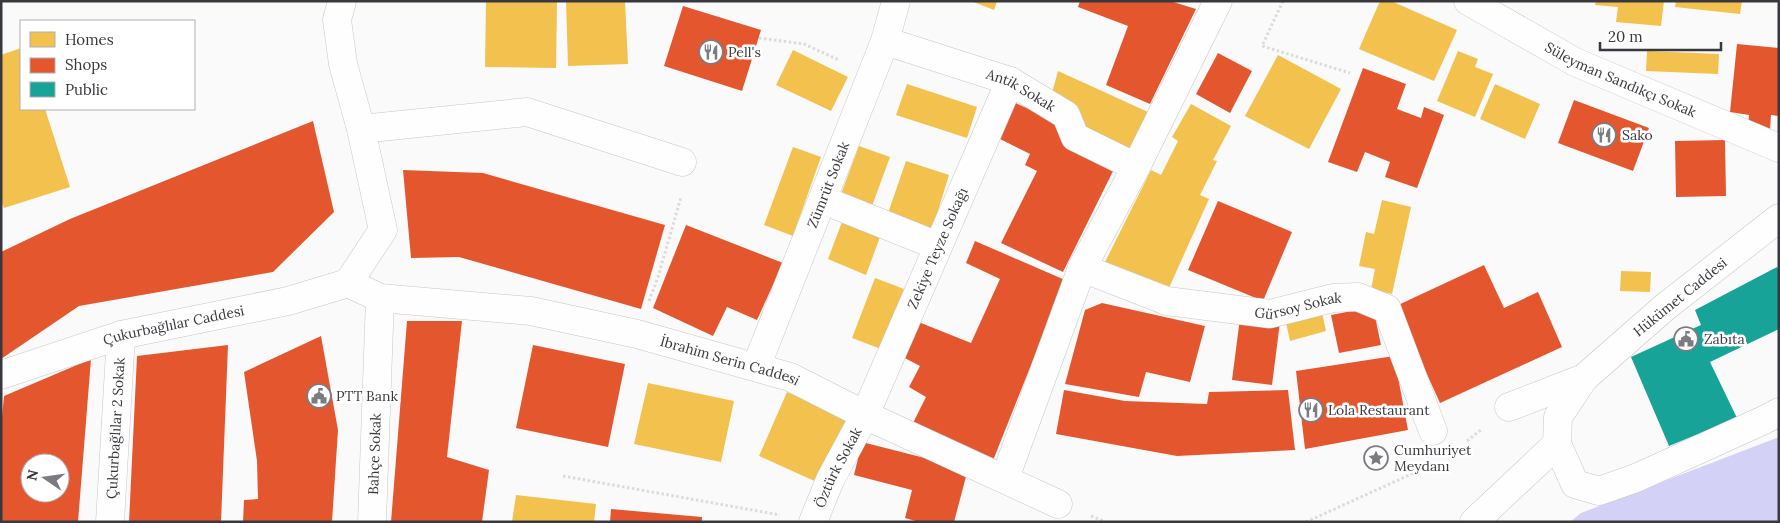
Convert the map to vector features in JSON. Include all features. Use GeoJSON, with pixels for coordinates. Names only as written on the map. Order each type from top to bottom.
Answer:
{"type":"FeatureCollection","features":[{"type":"Feature","properties":{"kind":"street"},"geometry":{"type":"LineString","coordinates":[[342,1],[337,20],[343,64],[383,230],[348,283],[380,298]]}},
{"type":"Feature","properties":{"kind":"street","name":"Zümrüt Sokak"},"geometry":{"type":"LineString","coordinates":[[756,367],[872,75],[885,41],[896,1]]}},
{"type":"Feature","properties":{"kind":"street","name":"Süleyman Sandıkçı Sokak"},"geometry":{"type":"LineString","coordinates":[[1468,1],[1575,62],[1779,148]]}},
{"type":"Feature","properties":{"kind":"street"},"geometry":{"type":"LineString","coordinates":[[1005,478],[1082,268],[1136,167],[1212,3]]}},
{"type":"Feature","properties":{"kind":"street","name":"Antik Sokak"},"geometry":{"type":"LineString","coordinates":[[885,41],[1010,82],[1066,115],[1075,137],[1136,167]]}},
{"type":"Feature","properties":{"kind":"street","name":"Zekiye Teyze Sokağı"},"geometry":{"type":"LineString","coordinates":[[865,415],[1010,82]]}},
{"type":"Feature","properties":{"kind":"street"},"geometry":{"type":"LineString","coordinates":[[360,129],[527,112],[682,162]]}},
{"type":"Feature","properties":{"kind":"street"},"geometry":{"type":"LineString","coordinates":[[823,200],[938,246]]}},
{"type":"Feature","properties":{"kind":"street","name":"Hükümet Caddesi"},"geometry":{"type":"LineString","coordinates":[[1584,378],[1665,307],[1779,218]]}},
{"type":"Feature","properties":{"kind":"street","name":"Gürsoy Sokak"},"geometry":{"type":"LineString","coordinates":[[1082,268],[1167,301],[1270,314],[1333,298],[1358,297],[1387,309],[1433,431]]}},
{"type":"Feature","properties":{"kind":"street","name":"Çukurbağlılar Caddesi"},"geometry":{"type":"LineString","coordinates":[[1,375],[121,335],[288,301],[348,283]]}},
{"type":"Feature","properties":{"kind":"street","name":"İbrahim Serin Caddesi"},"geometry":{"type":"LineString","coordinates":[[380,298],[531,311],[637,334],[790,377],[865,415],[1058,504]]}},
{"type":"Feature","properties":{"kind":"street","name":"Bahçe Sokak"},"geometry":{"type":"LineString","coordinates":[[372,522],[380,298]]}},
{"type":"Feature","properties":{"kind":"street","name":"Çukurbağlılar 2 Sokak"},"geometry":{"type":"LineString","coordinates":[[110,522],[121,335]]}},
{"type":"Feature","properties":{"kind":"street"},"geometry":{"type":"LineString","coordinates":[[1509,407],[1584,378]]}},
{"type":"Feature","properties":{"kind":"street"},"geometry":{"type":"LineString","coordinates":[[1584,378],[1558,417],[1557,444],[1575,484],[1599,491],[1644,474],[1779,412]]}},
{"type":"Feature","properties":{"kind":"street","name":"Öztürk Sokak"},"geometry":{"type":"LineString","coordinates":[[813,521],[830,480],[865,415]]}},
{"type":"Feature","properties":{"kind":"street"},"geometry":{"type":"LineString","coordinates":[[1474,522],[1557,444]]}},
{"type":"Feature","properties":{"kind":"path"},"geometry":{"type":"LineString","coordinates":[[1283,1],[1262,46],[1350,73]]}},
{"type":"Feature","properties":{"kind":"path"},"geometry":{"type":"LineString","coordinates":[[758,38],[804,44],[872,75]]}},
{"type":"Feature","properties":{"kind":"path"},"geometry":{"type":"LineString","coordinates":[[637,334],[658,277],[684,186],[682,162]]}},
{"type":"Feature","properties":{"kind":"path"},"geometry":{"type":"LineString","coordinates":[[1466,442],[1509,407]]}},
{"type":"Feature","properties":{"kind":"path"},"geometry":{"type":"LineString","coordinates":[[1306,522],[1435,463]]}},
{"type":"Feature","properties":{"kind":"path"},"geometry":{"type":"LineString","coordinates":[[564,476],[813,521]]}},
{"type":"Feature","properties":{"kind":"water"},"geometry":{"type":"Polygon","coordinates":[[[1779,437],[1779,522],[1570,522],[1581,513],[1779,437]]]}},
{"type":"Feature","properties":{"kind":"building: Homes"},"geometry":{"type":"Polygon","coordinates":[[[486,1],[557,1],[556,68],[485,67],[486,1]]]}},
{"type":"Feature","properties":{"kind":"building: Homes"},"geometry":{"type":"Polygon","coordinates":[[[566,1],[625,1],[628,64],[568,66],[566,1]]]}},
{"type":"Feature","properties":{"kind":"building: Homes"},"geometry":{"type":"Polygon","coordinates":[[[971,1],[997,1],[994,10],[971,1]]]}},
{"type":"Feature","properties":{"kind":"building: Homes"},"geometry":{"type":"Polygon","coordinates":[[[1380,1],[1391,1],[1457,30],[1434,81],[1359,49],[1380,1]]]}},
{"type":"Feature","properties":{"kind":"building: Homes"},"geometry":{"type":"Polygon","coordinates":[[[1596,1],[1664,1],[1661,26],[1616,22],[1618,7],[1595,5],[1596,1]]]}},
{"type":"Feature","properties":{"kind":"building: Homes"},"geometry":{"type":"Polygon","coordinates":[[[1676,1],[1742,1],[1740,14],[1675,7],[1676,1]]]}},
{"type":"Feature","properties":{"kind":"building: Homes"},"geometry":{"type":"Polygon","coordinates":[[[20,48],[20,110],[45,110],[70,187],[4,208],[1,200],[1,55],[20,48]]]}},
{"type":"Feature","properties":{"kind":"building: Homes"},"geometry":{"type":"Polygon","coordinates":[[[793,50],[848,77],[831,111],[776,85],[793,50]]]}},
{"type":"Feature","properties":{"kind":"building: Homes"},"geometry":{"type":"Polygon","coordinates":[[[1458,51],[1478,59],[1475,67],[1493,74],[1475,117],[1437,101],[1458,51]]]}},
{"type":"Feature","properties":{"kind":"building: Homes"},"geometry":{"type":"Polygon","coordinates":[[[1647,51],[1719,54],[1718,74],[1646,71],[1647,51]]]}},
{"type":"Feature","properties":{"kind":"building: Homes"},"geometry":{"type":"Polygon","coordinates":[[[1278,55],[1341,89],[1309,149],[1245,116],[1278,55]]]}},
{"type":"Feature","properties":{"kind":"building: Homes"},"geometry":{"type":"Polygon","coordinates":[[[1058,71],[1148,112],[1128,156],[1080,135],[1050,100],[1058,71]]]}},
{"type":"Feature","properties":{"kind":"building: Homes"},"geometry":{"type":"Polygon","coordinates":[[[907,84],[977,107],[967,138],[896,115],[907,84]]]}},
{"type":"Feature","properties":{"kind":"building: Homes"},"geometry":{"type":"Polygon","coordinates":[[[1495,84],[1540,104],[1525,139],[1480,119],[1495,84]]]}},
{"type":"Feature","properties":{"kind":"building: Homes"},"geometry":{"type":"Polygon","coordinates":[[[1191,104],[1231,126],[1213,160],[1217,161],[1200,195],[1209,199],[1168,290],[1105,262],[1151,170],[1161,175],[1178,141],[1172,137],[1191,104]]]}},
{"type":"Feature","properties":{"kind":"building: Homes"},"geometry":{"type":"Polygon","coordinates":[[[859,146],[890,157],[872,206],[841,194],[859,146]]]}},
{"type":"Feature","properties":{"kind":"building: Homes"},"geometry":{"type":"Polygon","coordinates":[[[793,147],[821,157],[793,236],[764,225],[793,147]]]}},
{"type":"Feature","properties":{"kind":"building: Homes"},"geometry":{"type":"Polygon","coordinates":[[[906,161],[949,175],[932,230],[887,216],[906,161]]]}},
{"type":"Feature","properties":{"kind":"building: Homes"},"geometry":{"type":"Polygon","coordinates":[[[1382,200],[1411,207],[1392,294],[1371,289],[1375,269],[1359,266],[1366,232],[1374,234],[1382,200]]]}},
{"type":"Feature","properties":{"kind":"building: Homes"},"geometry":{"type":"Polygon","coordinates":[[[842,222],[880,237],[866,275],[828,259],[842,222]]]}},
{"type":"Feature","properties":{"kind":"building: Homes"},"geometry":{"type":"Polygon","coordinates":[[[1621,271],[1651,272],[1650,292],[1620,291],[1621,271]]]}},
{"type":"Feature","properties":{"kind":"building: Homes"},"geometry":{"type":"Polygon","coordinates":[[[875,278],[904,289],[881,349],[852,338],[875,278]]]}},
{"type":"Feature","properties":{"kind":"building: Homes"},"geometry":{"type":"Polygon","coordinates":[[[1320,304],[1326,331],[1290,341],[1284,313],[1320,304]]]}},
{"type":"Feature","properties":{"kind":"building: Homes"},"geometry":{"type":"Polygon","coordinates":[[[648,383],[734,401],[721,462],[634,444],[648,383]]]}},
{"type":"Feature","properties":{"kind":"building: Homes"},"geometry":{"type":"Polygon","coordinates":[[[787,392],[849,419],[821,484],[759,456],[787,392]]]}},
{"type":"Feature","properties":{"kind":"building: Homes"},"geometry":{"type":"Polygon","coordinates":[[[516,495],[596,504],[594,522],[512,522],[516,495]]]}},
{"type":"Feature","properties":{"kind":"building: Shops"},"geometry":{"type":"Polygon","coordinates":[[[1080,1],[1170,1],[1196,9],[1150,104],[1106,85],[1128,26],[1078,7],[1080,1]]]}},
{"type":"Feature","properties":{"kind":"building: Shops","name":"Pell's"},"geometry":{"type":"Polygon","coordinates":[[[683,6],[761,30],[742,91],[664,66],[683,6]]]}},
{"type":"Feature","properties":{"kind":"building: Shops"},"geometry":{"type":"Polygon","coordinates":[[[1737,44],[1779,48],[1779,116],[1771,115],[1770,130],[1748,128],[1749,115],[1730,112],[1737,44]]]}},
{"type":"Feature","properties":{"kind":"building: Shops"},"geometry":{"type":"Polygon","coordinates":[[[1218,53],[1252,71],[1230,113],[1196,94],[1218,53]]]}},
{"type":"Feature","properties":{"kind":"building: Shops"},"geometry":{"type":"Polygon","coordinates":[[[1363,68],[1406,84],[1397,109],[1421,118],[1424,107],[1444,115],[1417,188],[1385,177],[1390,162],[1365,152],[1357,172],[1328,162],[1363,68]]]}},
{"type":"Feature","properties":{"kind":"building: Shops"},"geometry":{"type":"Polygon","coordinates":[[[1009,100],[1051,119],[1117,163],[1063,272],[1001,243],[1037,171],[1025,165],[1030,154],[994,136],[1009,100]]]}},
{"type":"Feature","properties":{"kind":"building: Shops","name":"Sako"},"geometry":{"type":"Polygon","coordinates":[[[1574,100],[1649,128],[1633,171],[1558,143],[1574,100]]]}},
{"type":"Feature","properties":{"kind":"building: Shops"},"geometry":{"type":"Polygon","coordinates":[[[313,121],[334,212],[273,272],[79,306],[1,359],[1,252],[70,219],[313,121]]]}},
{"type":"Feature","properties":{"kind":"building: Shops"},"geometry":{"type":"Polygon","coordinates":[[[1725,140],[1726,196],[1676,197],[1675,141],[1725,140]]]}},
{"type":"Feature","properties":{"kind":"building: Shops"},"geometry":{"type":"Polygon","coordinates":[[[403,170],[483,173],[665,225],[641,309],[459,257],[411,258],[403,170]]]}},
{"type":"Feature","properties":{"kind":"building: Shops"},"geometry":{"type":"Polygon","coordinates":[[[1218,201],[1292,232],[1263,301],[1188,270],[1218,201]]]}},
{"type":"Feature","properties":{"kind":"building: Shops"},"geometry":{"type":"Polygon","coordinates":[[[686,225],[783,263],[757,320],[727,307],[713,336],[653,308],[686,225]]]}},
{"type":"Feature","properties":{"kind":"building: Shops"},"geometry":{"type":"Polygon","coordinates":[[[975,241],[1065,280],[992,463],[911,427],[926,397],[909,387],[920,366],[901,356],[916,321],[971,343],[1000,279],[966,263],[975,241]]]}},
{"type":"Feature","properties":{"kind":"building: Shops"},"geometry":{"type":"Polygon","coordinates":[[[1484,265],[1504,308],[1538,292],[1562,347],[1440,403],[1396,306],[1484,265]]]}},
{"type":"Feature","properties":{"kind":"building: Shops"},"geometry":{"type":"Polygon","coordinates":[[[1102,303],[1205,326],[1190,382],[1146,372],[1139,397],[1065,384],[1085,310],[1102,303]]]}},
{"type":"Feature","properties":{"kind":"building: Shops"},"geometry":{"type":"Polygon","coordinates":[[[1373,307],[1381,345],[1339,353],[1331,315],[1373,307]]]}},
{"type":"Feature","properties":{"kind":"building: Shops"},"geometry":{"type":"Polygon","coordinates":[[[1240,318],[1280,322],[1272,385],[1232,380],[1240,318]]]}},
{"type":"Feature","properties":{"kind":"building: Shops"},"geometry":{"type":"Polygon","coordinates":[[[407,321],[462,321],[447,457],[489,470],[482,522],[391,522],[407,321]]]}},
{"type":"Feature","properties":{"kind":"building: Shops"},"geometry":{"type":"Polygon","coordinates":[[[321,336],[338,430],[332,522],[243,522],[244,500],[258,499],[257,461],[244,372],[321,336]]]}},
{"type":"Feature","properties":{"kind":"building: Shops"},"geometry":{"type":"Polygon","coordinates":[[[228,345],[221,522],[129,522],[137,356],[228,345]]]}},
{"type":"Feature","properties":{"kind":"building: Shops"},"geometry":{"type":"Polygon","coordinates":[[[533,345],[625,364],[608,447],[516,428],[533,345]]]}},
{"type":"Feature","properties":{"kind":"building: Shops"},"geometry":{"type":"Polygon","coordinates":[[[1394,356],[1408,430],[1305,449],[1296,371],[1394,356]]]}},
{"type":"Feature","properties":{"kind":"building: Shops"},"geometry":{"type":"Polygon","coordinates":[[[91,359],[78,522],[1,522],[1,427],[4,396],[91,359]]]}},
{"type":"Feature","properties":{"kind":"building: Shops"},"geometry":{"type":"Polygon","coordinates":[[[1064,390],[1125,401],[1207,404],[1209,392],[1288,390],[1295,450],[1177,456],[1056,434],[1064,390]]]}},
{"type":"Feature","properties":{"kind":"building: Shops"},"geometry":{"type":"Polygon","coordinates":[[[862,442],[968,469],[954,522],[919,522],[905,518],[912,490],[854,475],[862,442]]]}},
{"type":"Feature","properties":{"kind":"building: Shops"},"geometry":{"type":"Polygon","coordinates":[[[611,509],[702,517],[702,522],[610,522],[611,509]]]}},
{"type":"Feature","properties":{"kind":"building: Public"},"geometry":{"type":"Polygon","coordinates":[[[1777,267],[1779,271],[1779,329],[1710,362],[1737,418],[1669,446],[1631,357],[1701,325],[1695,310],[1777,267]]]}},
{"type":"Feature","properties":{"kind":"place","name":"Pell's"},"geometry":{"type":"Point","coordinates":[711,52]}},
{"type":"Feature","properties":{"kind":"place","name":"Sako"},"geometry":{"type":"Point","coordinates":[1604,135]}},
{"type":"Feature","properties":{"kind":"place","name":"Zabıta"},"geometry":{"type":"Point","coordinates":[1686,339]}},
{"type":"Feature","properties":{"kind":"place","name":"PTT Bank"},"geometry":{"type":"Point","coordinates":[319,396]}},
{"type":"Feature","properties":{"kind":"place","name":"Lola Restaurant"},"geometry":{"type":"Point","coordinates":[1311,410]}},
{"type":"Feature","properties":{"kind":"place","name":"Cumhuriyet Meydanı"},"geometry":{"type":"Point","coordinates":[1376,458]}}]}
